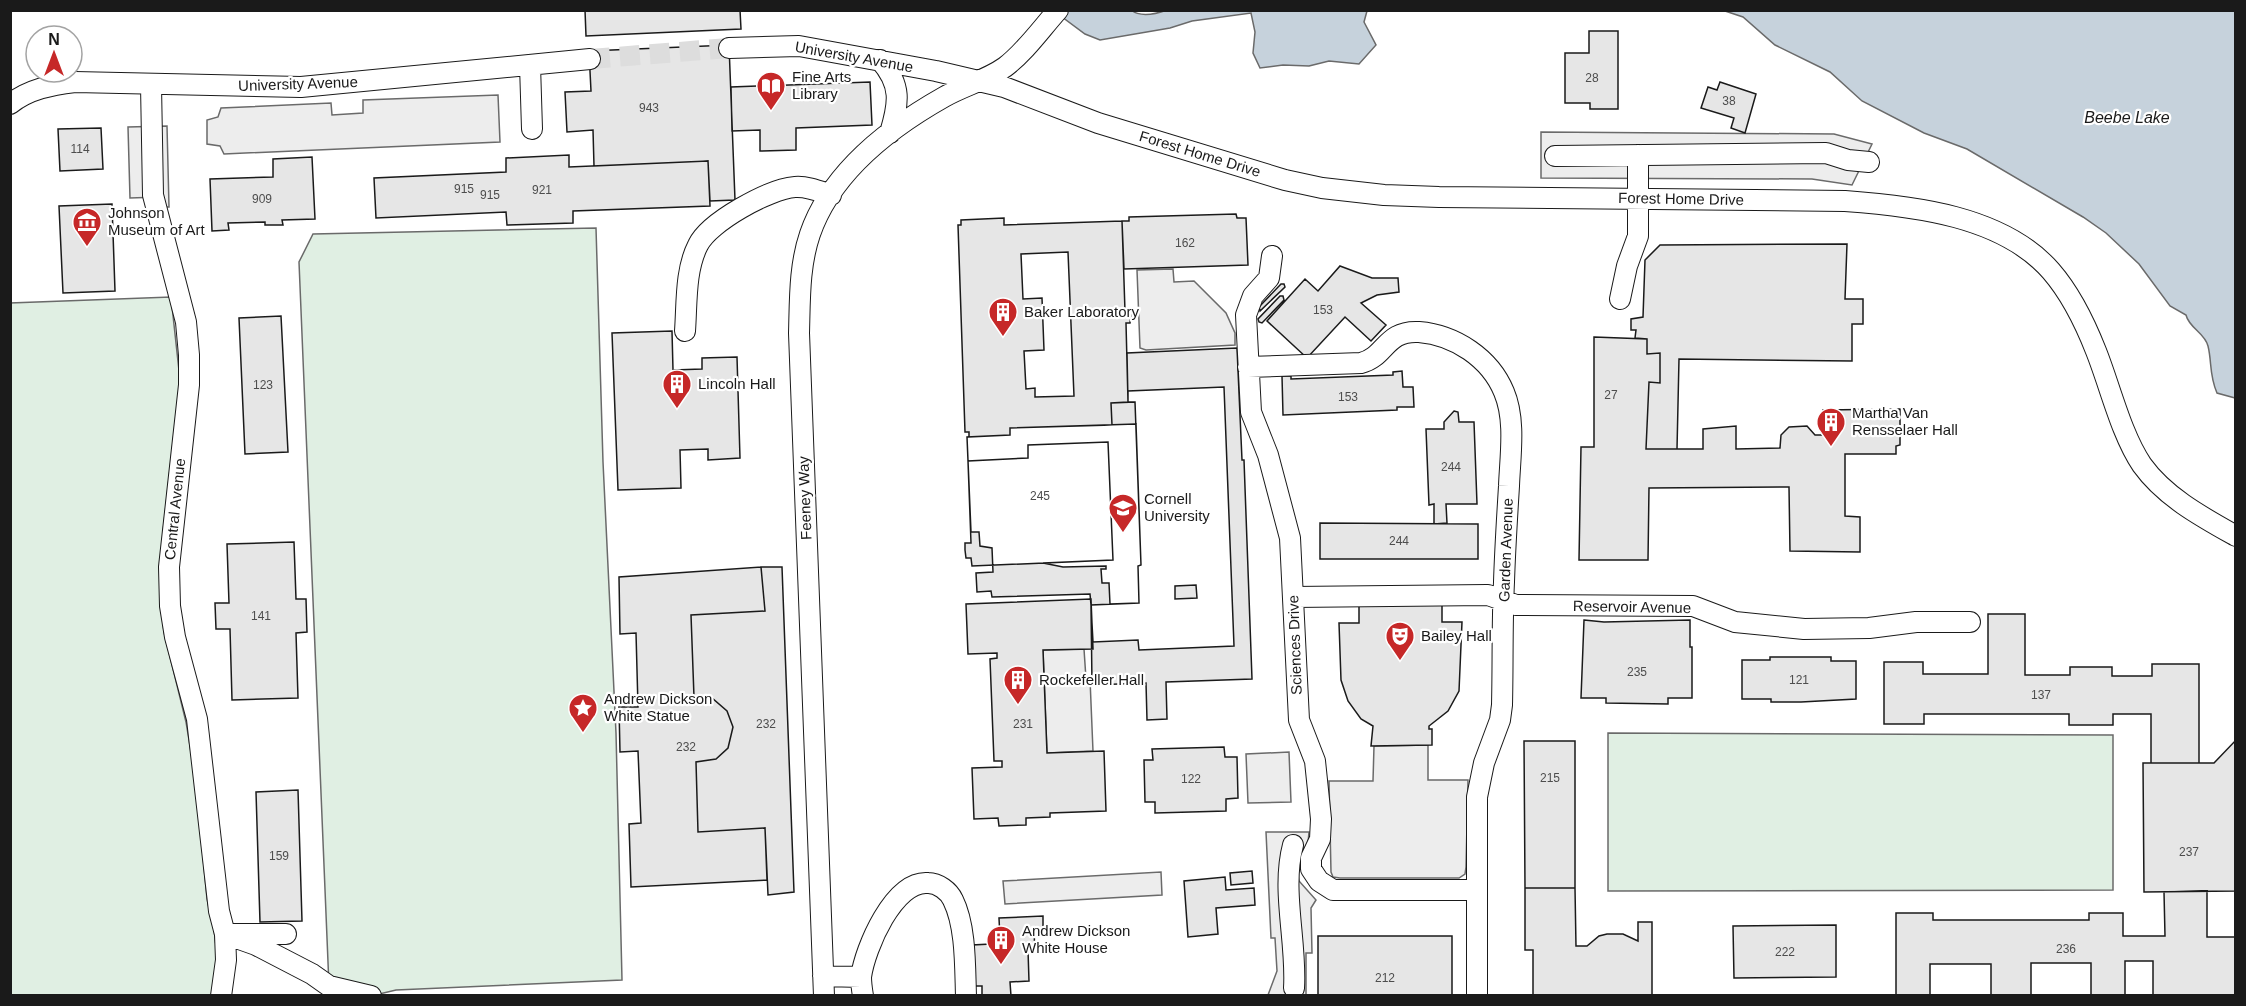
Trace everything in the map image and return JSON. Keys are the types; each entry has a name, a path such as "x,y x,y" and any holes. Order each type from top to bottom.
{"street":[{"name":"Feeney Way","path":"824,986 799,333 800,290 806,249 815,222 831,195 866,153 890,132 935,102 1005,66 1058,10"},
{"name":"University Avenue","path":"729,48 799,46 978,80"},
{"name":"University Avenue","path":"10,104 35,89 75,82 301,87 590,59"},
{"path":"880,60 891,72 897,91 895,116 890,132"},
{"path":"530,65 532,129"},
{"name":"Forest Home Drive","path":"978,80 1004,87 1098,123 1286,180 1322,188 1384,195 1439,197 1845,201 1880,204 1961,219 2014,241 2051,271 2078,311 2091,337 2131,445 2143,466 2166,490 2190,510 2235,536"},
{"name":"Central Avenue","path":"151,85 150,119 154,206 175,274 186,322 189,355 189,385 169,567 170,606 175,637 197,719 219,911 225,934 226,960 221,996"},
{"path":"1555,156 1826,153 1848,160 1869,162"},
{"path":"1620,298 1627,266 1638,237 1638,155"},
{"path":"685,332 692,263 698,244 708,231 754,202 780,190 801,187 831,195"},
{"name":"Sciences Drive","path":"1272,256 1269,278 1253,296 1246,315 1248,367 1252,418 1260,432 1290,538 1299,720 1316,761 1319,798 1320,833 1310,863 1313,874"},
{"name":"Garden Avenue","path":"1248,367 1361,363 1373,357 1395,336 1401,333 1418,332 1436,335 1470,350 1495,375 1505,394 1510,418 1510,453 1503,599 1502,705 1500,720 1484,763 1476,815 1477,996"},
{"name":"Reservoir Avenue","path":"1293,597 1488,595 1516,605 1693,606 1735,622 1804,629 1869,628 1916,622 1970,622"},
{"path":"1293,845 1288,864 1288,875 1295,965 1294,988"},
{"path":"1288,875 1313,874 1327,887 1338,890 1476,890"},
{"path":"824,986 862,987 874,937 896,899 910,886 922,882 934,883 946,891 953,900 963,942 966,996"},
{"path":"225,934 286,934"},
{"path":"225,934 256,945 312,974 329,986 371,996"}],"green space":[{"path":"596,228 603,462 616,733 622,980 396,990 371,996 329,986 299,262 313,234"},
{"path":"171,297 180,380 163,532 161,604 164,632 186,722 196,782 207,899 218,962 215,995 11,995 10,303"},
{"path":"1608,733 2113,735 2113,890 1608,891"}],"shaded area":[{"path":"498,95 500,142 224,154 220,146 207,144 207,120 218,117 221,108 331,103 332,115 363,113 363,100"},
{"path":"167,126 169,207 159,207 159,197 130,198 128,127"},
{"path":"1541,132 1834,134 1872,144 1852,185 1812,179 1541,178"},
{"path":"1173,269 1174,282 1194,281 1226,313 1235,333 1235,345 1146,350 1140,348 1137,270"},
{"path":"1084,649 1086,679 1090,679 1093,751 1047,753 1043,650"},
{"path":"1428,745 1428,780 1468,780 1465,874 1459,878 1333,877 1329,781 1373,781 1374,746"},
{"path":"1289,752 1291,802 1248,803 1246,754"},
{"path":"1266,832 1309,832 1308,843 1299,859 1297,871 1299,881 1316,900 1311,908 1312,953 1306,953 1306,995 1268,995 1277,971 1275,938 1271,938"},
{"path":"1161,872 1162,895 1005,904 1003,881"}],"water":[{"path":"1131,10 1144,15 1167,10 1367,11 1364,22 1376,45 1359,64 1329,61 1309,66 1283,65 1260,68 1253,53 1255,32 1251,13 1192,21 1170,28 1100,40 1085,34 1054,11"},
{"name":"Beebe Lake","path":"1725,11 2235,11 2235,398 2217,393 2208,346 2204,338 2190,324 2186,315 2170,306 2139,264 2106,233 1967,149 1924,133 1862,101 1830,72 1775,45 1743,17"}],"building":[{"path":"585,10 740,10 741,29 586,36"},
{"path":"1589,31 1618,31 1618,109 1590,109 1590,103 1565,103 1565,53 1589,53"},
{"path":"729,45 735,200 710,201 708,161 594,166 593,130 567,132 565,92 591,91 589,51"},
{"path":"870,82 872,125 796,128 796,150 760,151 760,130 732,131 731,87"},
{"path":"1720,82 1756,94 1745,133 1731,128 1734,118 1701,108 1708,87 1717,90"},
{"name":"Johnson Museum of Art","path":"101,128 103,169 60,171 58,129"},
{"path":"569,155 569,167 708,161 710,206 573,211 573,223 507,225 506,212 376,218 374,178 506,172 506,158"},
{"path":"312,157 315,219 282,220 283,225 265,225 265,222 228,223 229,230 212,231 210,179 273,177 273,159"},
{"name":"Johnson Museum of Art","path":"112,204 115,291 63,293 59,206"},
{"path":"1236,214 1237,218 1246,218 1248,265 1124,269 1122,221 1129,221 1129,217"},
{"name":"Baker Laboratory","path":"1004,218 1004,225 1122,221 1125,311 1131,313 1130,323 1126,323 1128,402 1111,403 1112,425 1010,428 1010,435 969,437 969,432 965,432 958,225 961,225 961,220","holes":["1068,252 1074,396 1035,397 1035,388 1026,389 1024,351 1044,350 1042,298 1023,299 1021,254"]},
{"path":"1847,244 1845,299 1863,299 1863,324 1852,324 1852,361 1679,359 1677,449 1646,449 1649,382 1660,383 1660,353 1647,354 1647,339 1635,338 1636,330 1631,330 1631,319 1643,317 1645,260 1660,245"},
{"path":"1340,266 1372,278 1398,278 1399,292 1377,295 1361,303 1386,325 1371,341 1345,317 1307,358 1267,321 1305,279 1318,291"},
{"path":"1281,284 1285,287 1260,311 1259,307"},
{"path":"1280,296 1283,296 1284,300 1262,323 1259,322 1258,319"},
{"path":"281,316 288,452 245,454 239,318"},
{"name":"Lincoln Hall","path":"672,331 673,370 702,369 702,358 737,357 740,458 708,460 708,449 680,450 681,488 618,490 612,333"},
{"name":"Martha Van Rensselaer Hall","path":"1594,337 1647,339 1647,354 1660,353 1660,383 1649,382 1646,449 1703,449 1703,429 1736,426 1736,449 1780,448 1781,435 1789,427 1807,426 1815,435 1824,435 1823,410 1900,409 1900,445 1896,446 1896,454 1845,454 1845,516 1860,517 1860,552 1790,551 1789,487 1649,488 1648,560 1579,560 1581,447 1594,447"},
{"path":"1237,348 1242,460 1244,460 1252,679 1166,682 1167,719 1147,720 1146,683 1092,685 1091,605 1139,603 1138,566 1141,565 1135,402 1128,402 1127,353"},
{"path":"1402,371 1403,387 1413,387 1414,407 1397,407 1397,410 1283,415 1282,376 1291,376 1291,379 1393,375 1393,372"},
{"path":"1224,387 1234,646 1139,650 1138,640 1093,642 1091,605 1139,603 1138,566 1141,565 1135,402 1128,402 1128,391","holes":["1196,585 1197,598 1175,599 1175,586"]},
{"path":"1135,402 1141,565 1138,566 1139,603 1110,604 1109,583 1102,583 1101,569 1106,569 1106,566 1063,567 1043,563 1113,560 1108,442 1028,445 1028,458 968,461 967,437 1010,435 1010,428 1112,425 1111,403"},
{"path":"1454,411 1458,412 1459,422 1474,422 1477,504 1446,504 1447,523 1434,524 1434,504 1429,505 1426,429 1444,429 1444,422"},
{"path":"1136,424 1141,565 1138,566 1139,603 1091,605 1090,594 992,597 991,591 977,592 976,573 993,572 992,548 980,546 979,532 971,532 967,437 1010,435 1010,428"},
{"path":"1108,442 1113,560 972,566 971,558 966,558 965,550 965,543 971,543 968,461 1028,458 1028,445"},
{"path":"1320,523 1478,524 1478,559 1320,559"},
{"path":"294,542 296,599 306,599 307,632 296,633 298,698 232,700 230,629 216,629 215,603 229,603 227,544"},
{"path":"761,567 765,611 691,615 694,697 712,698 727,711 733,727 728,748 716,759 696,762 698,832 765,828 767,880 631,887 629,824 641,823 638,751 620,752 619,707 638,707 636,633 620,634 619,577"},
{"path":"761,567 782,567 794,892 768,895 765,828 698,832 696,762 716,759 728,748 733,727 727,711 712,698 694,697 691,615 765,611"},
{"name":"Rockefeller Hall","path":"1091,599 1093,649 1043,650 1047,753 1104,751 1106,811 1050,813 1050,817 1026,818 1026,825 999,826 998,818 974,819 972,768 1002,767 1002,761 994,761 990,659 997,658 997,653 968,654 966,604"},
{"name":"Bailey Hall","path":"1359,600 1442,602 1442,622 1462,622 1459,691 1448,711 1429,726 1429,729 1432,729 1432,745 1371,746 1373,726 1361,719 1348,701 1341,680 1339,623 1359,623"},
{"path":"1988,614 2025,614 2025,675 2070,675 2070,667 2112,667 2112,676 2152,676 2152,664 2199,664 2199,763 2151,763 2151,714 2113,714 2113,725 2069,725 2069,714 1924,714 1924,724 1884,724 1884,662 1923,662 1923,674 1988,674"},
{"path":"1584,620 1604,622 1690,620 1692,698 1668,698 1668,704 1606,703 1606,698 1581,698"},
{"path":"1770,657 1831,657 1831,661 1856,661 1856,699 1771,702 1771,699 1742,699 1742,660 1770,660"},
{"path":"2236,740 2236,891 2144,892 2143,763 2214,763"},
{"path":"1524,741 1575,741 1575,888 1525,888"},
{"path":"1224,747 1225,757 1237,757 1238,798 1226,799 1226,811 1155,813 1155,802 1145,802 1144,760 1153,760 1152,749"},
{"path":"298,790 302,921 260,922 256,792"},
{"path":"1252,871 1253,883 1231,885 1230,873"},
{"path":"1225,877 1226,890 1254,888 1255,905 1216,908 1218,934 1188,937 1184,881"},
{"path":"1525,888 1575,888 1576,946 1587,946 1599,936 1607,934 1623,934 1638,941 1638,922 1652,922 1652,996 1533,996 1533,950 1525,950"},
{"path":"2207,891 2207,937 2236,937 2236,996 2153,996 2153,961 2125,961 2125,996 2091,996 2091,963 2031,963 2031,996 1991,996 1991,964 1930,964 1930,996 1896,996 1896,913 1933,913 1933,920 2089,920 2089,913 2123,913 2123,936 2165,936 2164,892"},
{"name":"Andrew Dickson White House","path":"1043,916 1043,933 1034,933 1035,950 1028,950 1029,981 1010,982 1011,996 982,996 982,986 973,986 972,945 991,944 991,938 1000,938 999,918"},
{"path":"1836,925 1836,977 1734,978 1733,926"},
{"path":"1318,936 1452,936 1452,996 1318,996"}],"tunnel":[{"path":"590,59 729,48"}],"place":[{"name":"Fine Arts Library","path":"771,112"},
{"name":"Johnson Museum of Art","path":"87,248"},
{"name":"Baker Laboratory","path":"1003,338"},
{"name":"Lincoln Hall","path":"677,410"},
{"name":"Martha Van Rensselaer Hall","path":"1831,448"},
{"name":"Cornell University","path":"1123,534"},
{"name":"Bailey Hall","path":"1400,662"},
{"name":"Rockefeller Hall","path":"1018,706"},
{"name":"Andrew Dickson White Statue","path":"583,734"},
{"name":"Andrew Dickson White House","path":"1001,966"}]}
